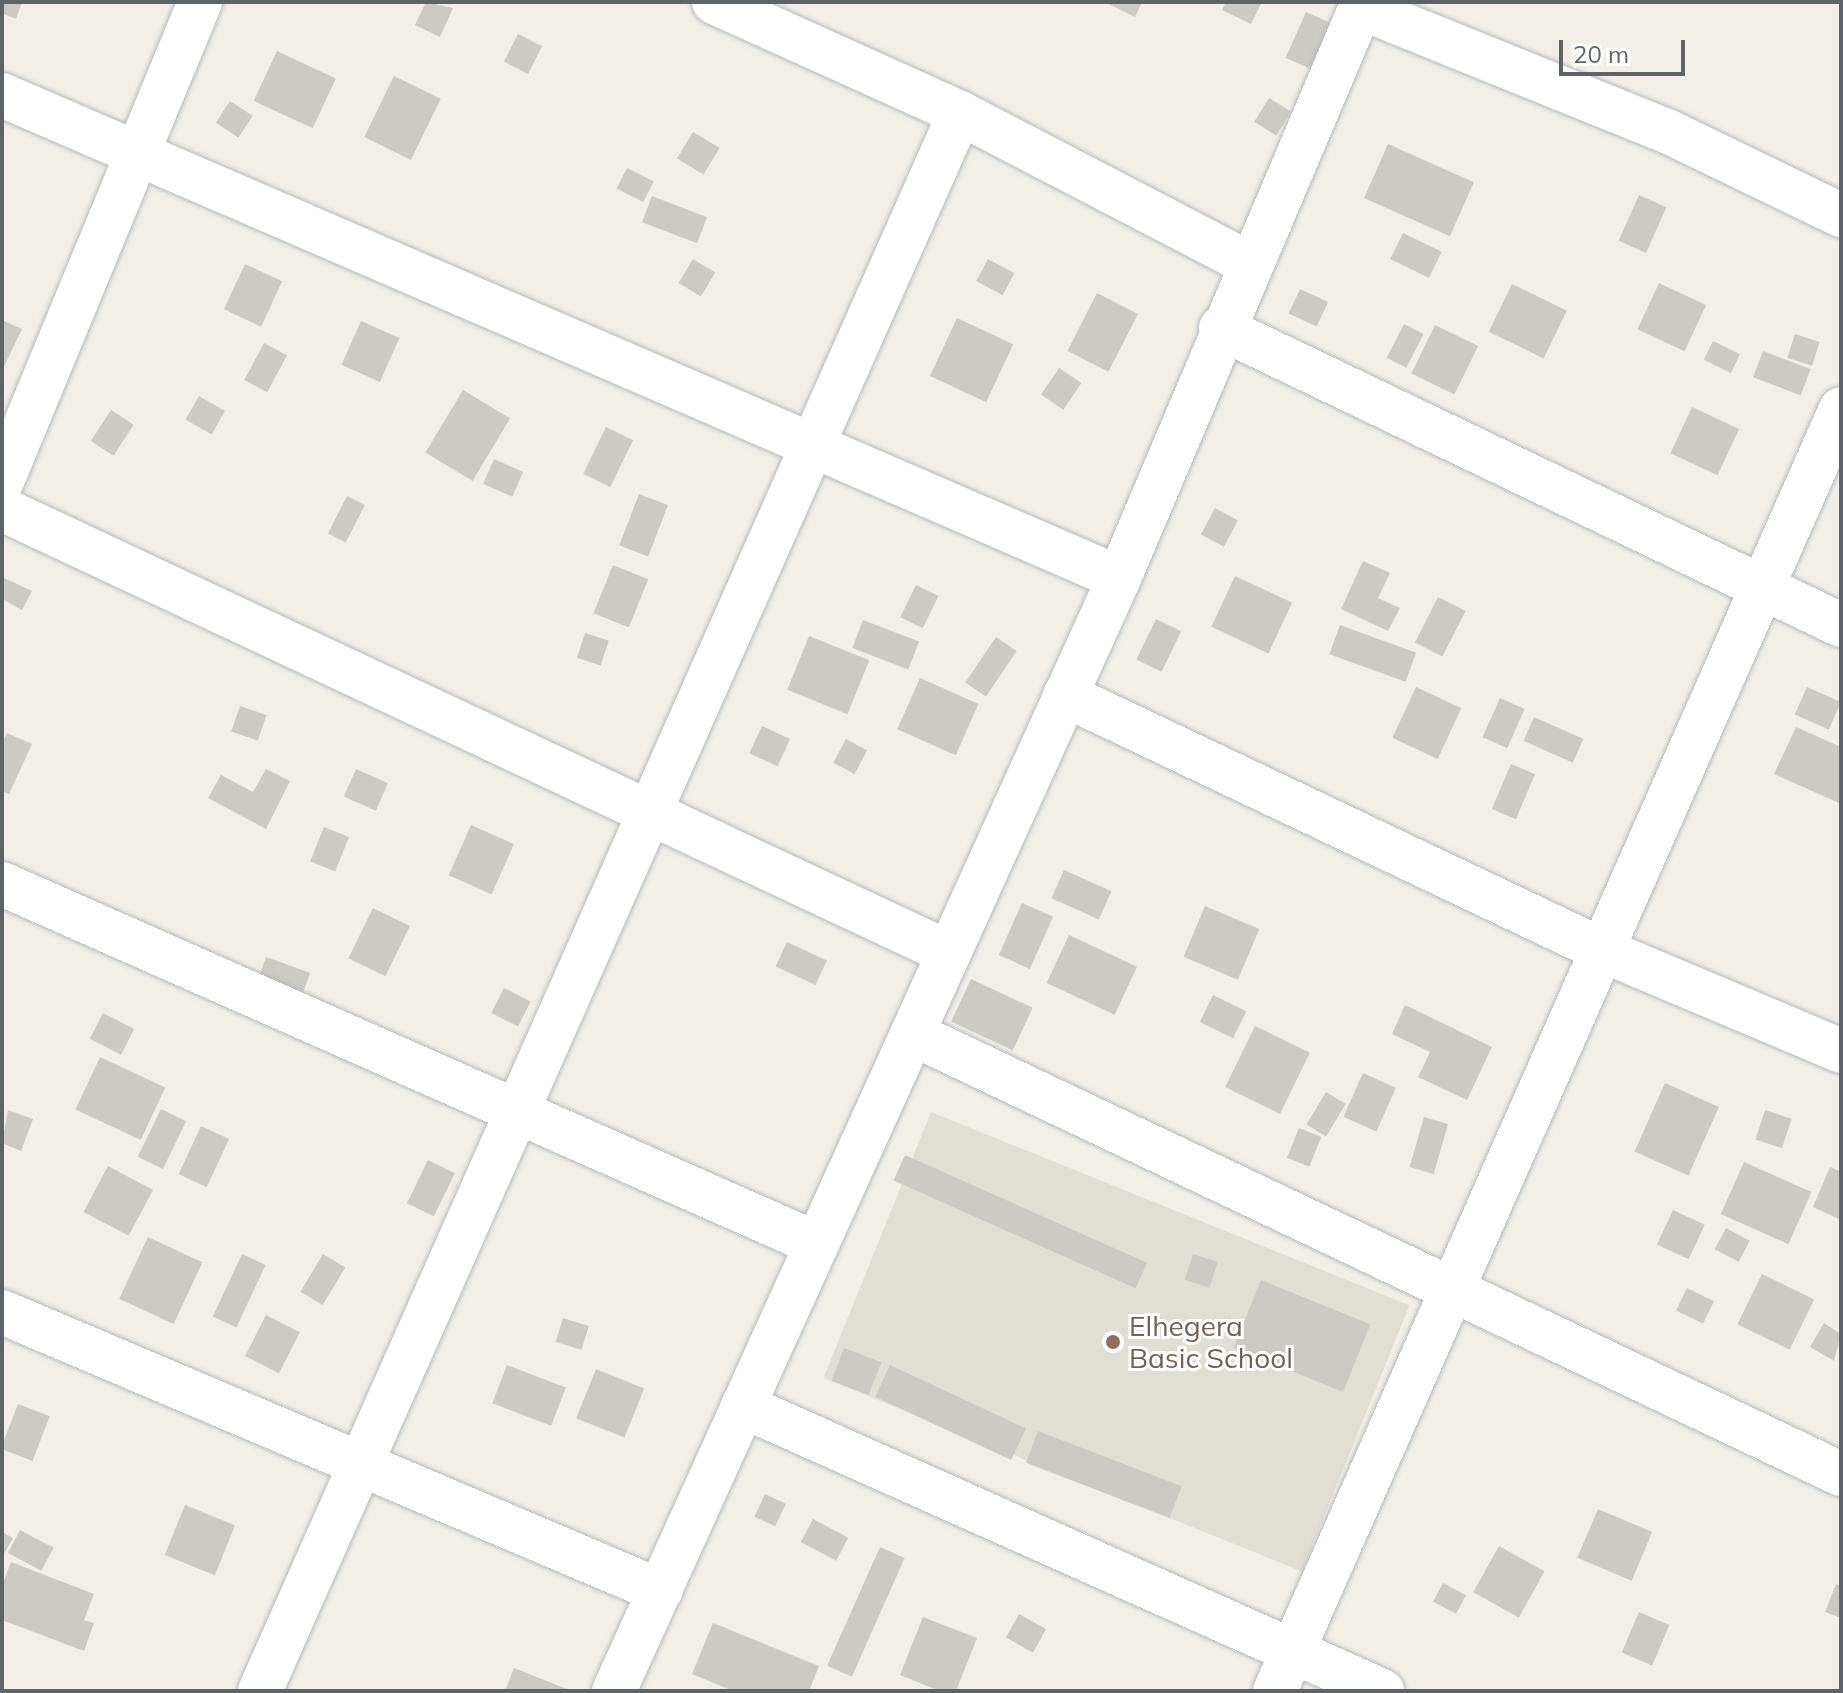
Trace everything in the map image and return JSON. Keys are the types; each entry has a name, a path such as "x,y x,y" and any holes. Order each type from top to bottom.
{"street":[{"path":"2,481 134,154 200,2"},
{"path":"714,2 960,113 1250,264"},
{"path":"614,1691 1119,578 1221,328 1363,5 1669,132 1841,215"},
{"path":"2,95 1119,578"},
{"path":"260,1691 515,1110 960,113"},
{"path":"1221,328 1841,625"},
{"path":"1275,1691 1841,409"},
{"path":"2,509 949,953"},
{"path":"1065,695 1602,950 1841,1051"},
{"path":"2,884 817,1244"},
{"path":"913,1034 1451,1293 1841,1474"},
{"path":"2,1312 660,1591"},
{"path":"743,1406 1382,1691"}],"shaded area":[{"name":"Elhegera Basic School","path":"931,1112 1409,1305 1302,1571 823,1378"}],"building":[{"path":"2,2 22,2 16,19 2,13"},
{"path":"426,2 453,8 440,37 415,25"},
{"path":"1105,2 1142,2 1135,17"},
{"path":"1226,2 1262,2 1251,24 1222,10"},
{"path":"1306,12 1331,23 1310,69 1286,58"},
{"path":"518,34 542,46 528,74 504,62"},
{"path":"277,51 336,78 313,128 254,101"},
{"path":"394,76 441,99 411,160 364,137"},
{"path":"1269,98 1291,112 1276,136 1254,122"},
{"path":"230,101 253,116 238,138 216,123"},
{"path":"693,132 720,148 704,175 677,159"},
{"path":"1388,144 1474,182 1450,236 1364,198"},
{"path":"627,168 654,182 643,202 617,188"},
{"path":"1639,195 1666,207 1646,253 1619,241"},
{"path":"652,196 707,217 697,243 642,222"},
{"path":"1403,233 1442,252 1429,278 1390,259"},
{"path":"693,259 715,272 701,296 679,283"},
{"path":"988,259 1014,273 1003,295 976,281"},
{"path":"245,264 282,281 261,327 224,309"},
{"path":"1659,283 1706,305 1685,351 1637,329"},
{"path":"1512,284 1567,311 1544,358 1489,332"},
{"path":"1300,289 1328,302 1317,327 1289,313"},
{"path":"1097,293 1138,314 1108,372 1067,351"},
{"path":"957,318 1013,344 986,402 930,376"},
{"path":"2,320 22,329 2,371"},
{"path":"361,321 399,338 380,382 341,365"},
{"path":"1404,324 1424,334 1406,368 1387,358"},
{"path":"1435,325 1478,346 1454,395 1411,374"},
{"path":"1795,334 1820,342 1812,366 1787,358"},
{"path":"1713,341 1740,354 1731,373 1704,360"},
{"path":"264,343 287,355 267,392 244,380"},
{"path":"1763,351 1811,369 1801,395 1753,377"},
{"path":"1059,368 1081,383 1063,410 1041,395"},
{"path":"463,390 510,418 473,481 425,453"},
{"path":"199,396 225,411 211,434 186,419"},
{"path":"1692,407 1739,429 1718,475 1670,453"},
{"path":"111,410 134,425 113,456 91,441"},
{"path":"606,427 633,440 610,487 583,474"},
{"path":"494,459 523,472 512,497 483,484"},
{"path":"639,494 668,505 648,556 619,545"},
{"path":"347,496 365,505 346,543 328,533"},
{"path":"1215,508 1238,520 1224,547 1201,534"},
{"path":"1363,561 1390,573 1378,598 1400,608 1388,631 1341,609"},
{"path":"613,565 648,579 629,627 594,613"},
{"path":"1235,576 1292,603 1268,653 1211,627"},
{"path":"4,578 32,591 22,610 2,599"},
{"path":"916,585 938,596 923,628 900,617"},
{"path":"1438,597 1466,611 1442,657 1415,642"},
{"path":"1156,619 1181,631 1161,672 1136,659"},
{"path":"863,620 919,642 908,670 852,648"},
{"path":"1340,625 1416,653 1406,682 1329,654"},
{"path":"585,633 609,641 601,665 577,658"},
{"path":"809,636 869,660 848,714 787,690"},
{"path":"996,637 1017,651 986,697 965,683"},
{"path":"920,678 978,704 956,755 897,729"},
{"path":"1416,687 1461,708 1438,759 1392,738"},
{"path":"1807,687 1841,702 1829,729 1795,714"},
{"path":"1500,698 1525,709 1507,748 1483,737"},
{"path":"240,706 266,715 258,741 231,732"},
{"path":"1534,717 1583,739 1573,763 1523,741"},
{"path":"762,726 790,739 777,766 749,753"},
{"path":"1796,727 1841,747 1841,804 1774,774"},
{"path":"7,733 32,744 9,794 2,791 2,743"},
{"path":"846,739 867,750 855,774 833,763"},
{"path":"1511,764 1535,774 1516,819 1492,809"},
{"path":"266,769 290,781 266,829 208,798 221,775 253,792"},
{"path":"356,769 388,783 376,811 344,796"},
{"path":"471,825 514,844 492,894 449,875"},
{"path":"324,827 349,837 335,871 310,861"},
{"path":"1064,870 1112,891 1099,919 1051,898"},
{"path":"1022,903 1053,917 1030,969 999,955"},
{"path":"1205,906 1259,929 1238,980 1184,957"},
{"path":"373,908 410,926 385,976 348,958"},
{"path":"1069,935 1137,967 1115,1015 1047,983"},
{"path":"787,942 827,961 815,985 776,966"},
{"path":"266,957 310,973 303,994 258,978"},
{"path":"971,979 1033,1008 1013,1050 951,1022"},
{"path":"504,988 531,1002 518,1027 491,1013"},
{"path":"1213,995 1246,1011 1233,1038 1200,1022"},
{"path":"1405,1005 1492,1047 1467,1100 1418,1077 1430,1052 1392,1034"},
{"path":"103,1013 134,1029 121,1055 90,1039"},
{"path":"1255,1026 1310,1053 1280,1114 1225,1087"},
{"path":"100,1057 165,1087 141,1140 75,1110"},
{"path":"1363,1073 1396,1088 1376,1131 1343,1117"},
{"path":"1665,1083 1719,1107 1688,1176 1634,1152"},
{"path":"1326,1092 1346,1104 1326,1136 1306,1125"},
{"path":"161,1109 186,1121 163,1169 138,1157"},
{"path":"8,1110 33,1119 21,1151 2,1143"},
{"path":"1765,1110 1792,1119 1782,1148 1755,1139"},
{"path":"1424,1117 1448,1124 1434,1174 1410,1167"},
{"path":"201,1126 229,1139 207,1187 179,1174"},
{"path":"1299,1128 1321,1137 1309,1167 1287,1158"},
{"path":"905,1155 1147,1263 1136,1288 894,1181"},
{"path":"428,1160 455,1173 434,1216 407,1203"},
{"path":"1744,1162 1812,1192 1788,1244 1721,1214"},
{"path":"108,1166 153,1190 129,1236 84,1212"},
{"path":"1830,1167 1841,1172 1841,1220 1813,1207"},
{"path":"1673,1210 1705,1225 1689,1259 1657,1244"},
{"path":"1726,1228 1750,1241 1739,1262 1715,1249"},
{"path":"148,1237 202,1262 174,1324 119,1299"},
{"path":"242,1254 266,1265 236,1328 213,1317"},
{"path":"323,1254 345,1267 323,1305 300,1292"},
{"path":"1193,1254 1218,1262 1209,1288 1185,1280"},
{"path":"1762,1274 1814,1299 1790,1350 1737,1324"},
{"path":"1261,1280 1370,1324 1343,1392 1234,1348"},
{"path":"1687,1288 1714,1301 1703,1324 1676,1310"},
{"path":"266,1315 300,1332 279,1373 245,1356"},
{"path":"563,1318 589,1326 582,1350 556,1342"},
{"path":"1824,1323 1841,1334 1834,1361 1810,1347"},
{"path":"844,1348 881,1362 869,1395 831,1381"},
{"path":"507,1365 566,1388 551,1426 492,1403"},
{"path":"890,1365 1026,1428 1011,1460 875,1397"},
{"path":"596,1369 644,1388 624,1438 576,1418"},
{"path":"18,1404 50,1416 33,1461 2,1449"},
{"path":"1038,1431 1182,1486 1170,1518 1026,1463"},
{"path":"765,1494 786,1504 775,1526 754,1517"},
{"path":"185,1505 235,1525 215,1575 165,1555"},
{"path":"1598,1509 1652,1532 1632,1581 1577,1558"},
{"path":"813,1519 848,1538 836,1561 801,1542"},
{"path":"20,1530 54,1548 41,1571 8,1553"},
{"path":"2,1532 13,1538 2,1557"},
{"path":"1499,1546 1544,1571 1519,1618 1473,1592"},
{"path":"880,1547 905,1558 852,1677 827,1666"},
{"path":"11,1562 94,1594 84,1620 94,1623 84,1651 2,1620 2,1585"},
{"path":"1443,1583 1466,1595 1456,1614 1433,1602"},
{"path":"1836,1584 1841,1586 1841,1618 1825,1612"},
{"path":"1639,1612 1669,1625 1652,1665 1622,1653"},
{"path":"1019,1614 1046,1629 1033,1653 1006,1638"},
{"path":"923,1617 977,1638 956,1691 940,1691 900,1675"},
{"path":"713,1623 819,1666 809,1691 733,1691 692,1674"},
{"path":"514,1668 572,1691 505,1691"}],"place":[{"name":"Elhegera Basic School","path":"1113,1342"}]}
